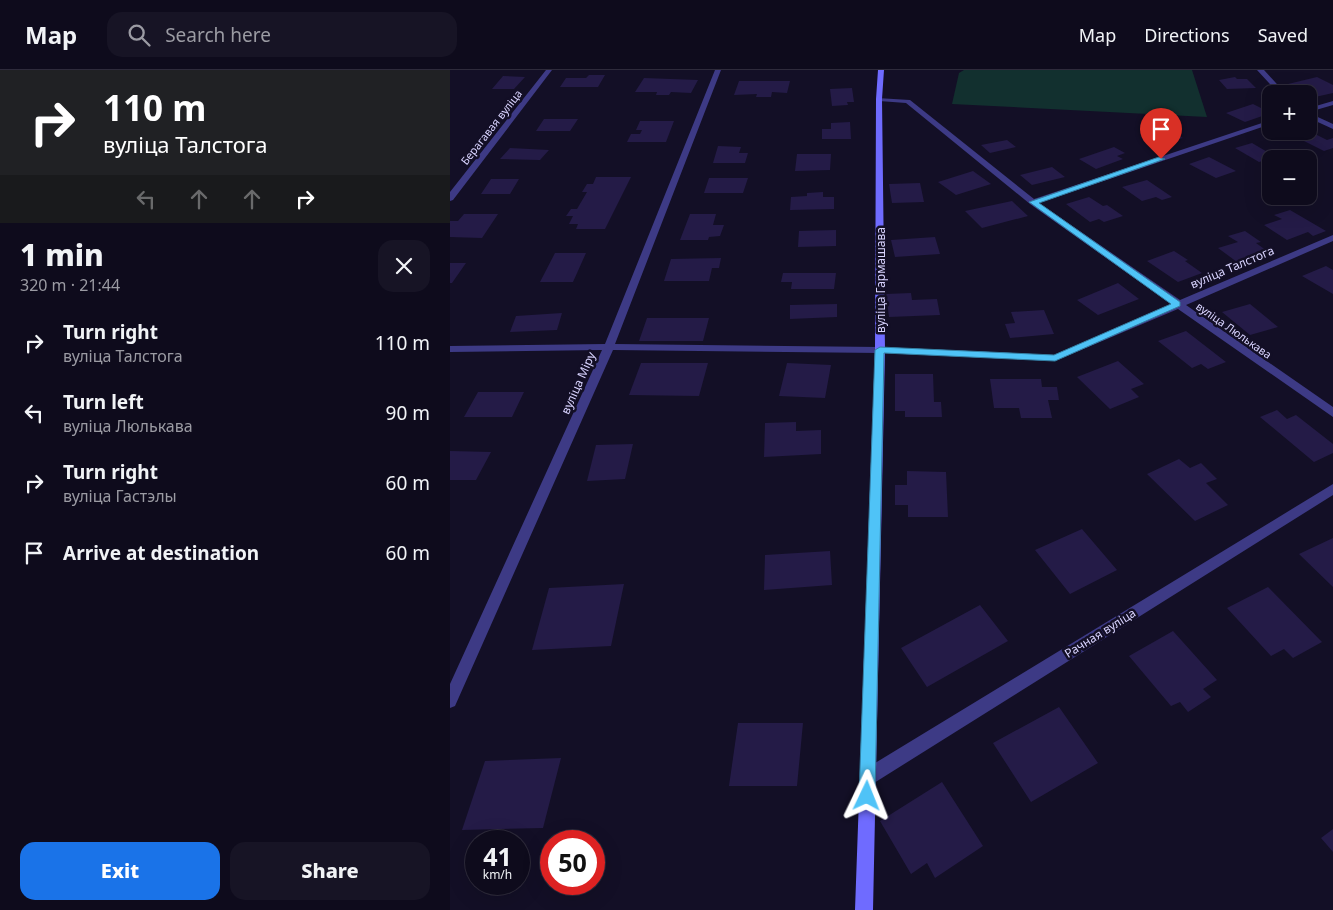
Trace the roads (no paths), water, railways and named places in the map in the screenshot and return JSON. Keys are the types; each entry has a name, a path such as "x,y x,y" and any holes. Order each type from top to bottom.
{"main road":[{"name":"вуліца Гармашава","path":"864,910 880,350 879,99 881,70"}],"street":[{"name":"Берагавая вуліца","path":"450,198 549,70"},
{"name":"вуліца Міру","path":"450,701 609,347 718,70"},
{"path":"1260,70 1274,85"},
{"name":"вуліца Люлькава","path":"879,99 908,101 1033,202 1333,413"},
{"path":"1317,108 1333,103"},
{"path":"1317,119 1333,127"},
{"path":"1033,202 1262,125"},
{"name":"вуліца Талстога","path":"450,349 609,347 880,350 1055,358 1333,238"},
{"name":"Рачная вуліца","path":"868,777 1333,489"}]}
